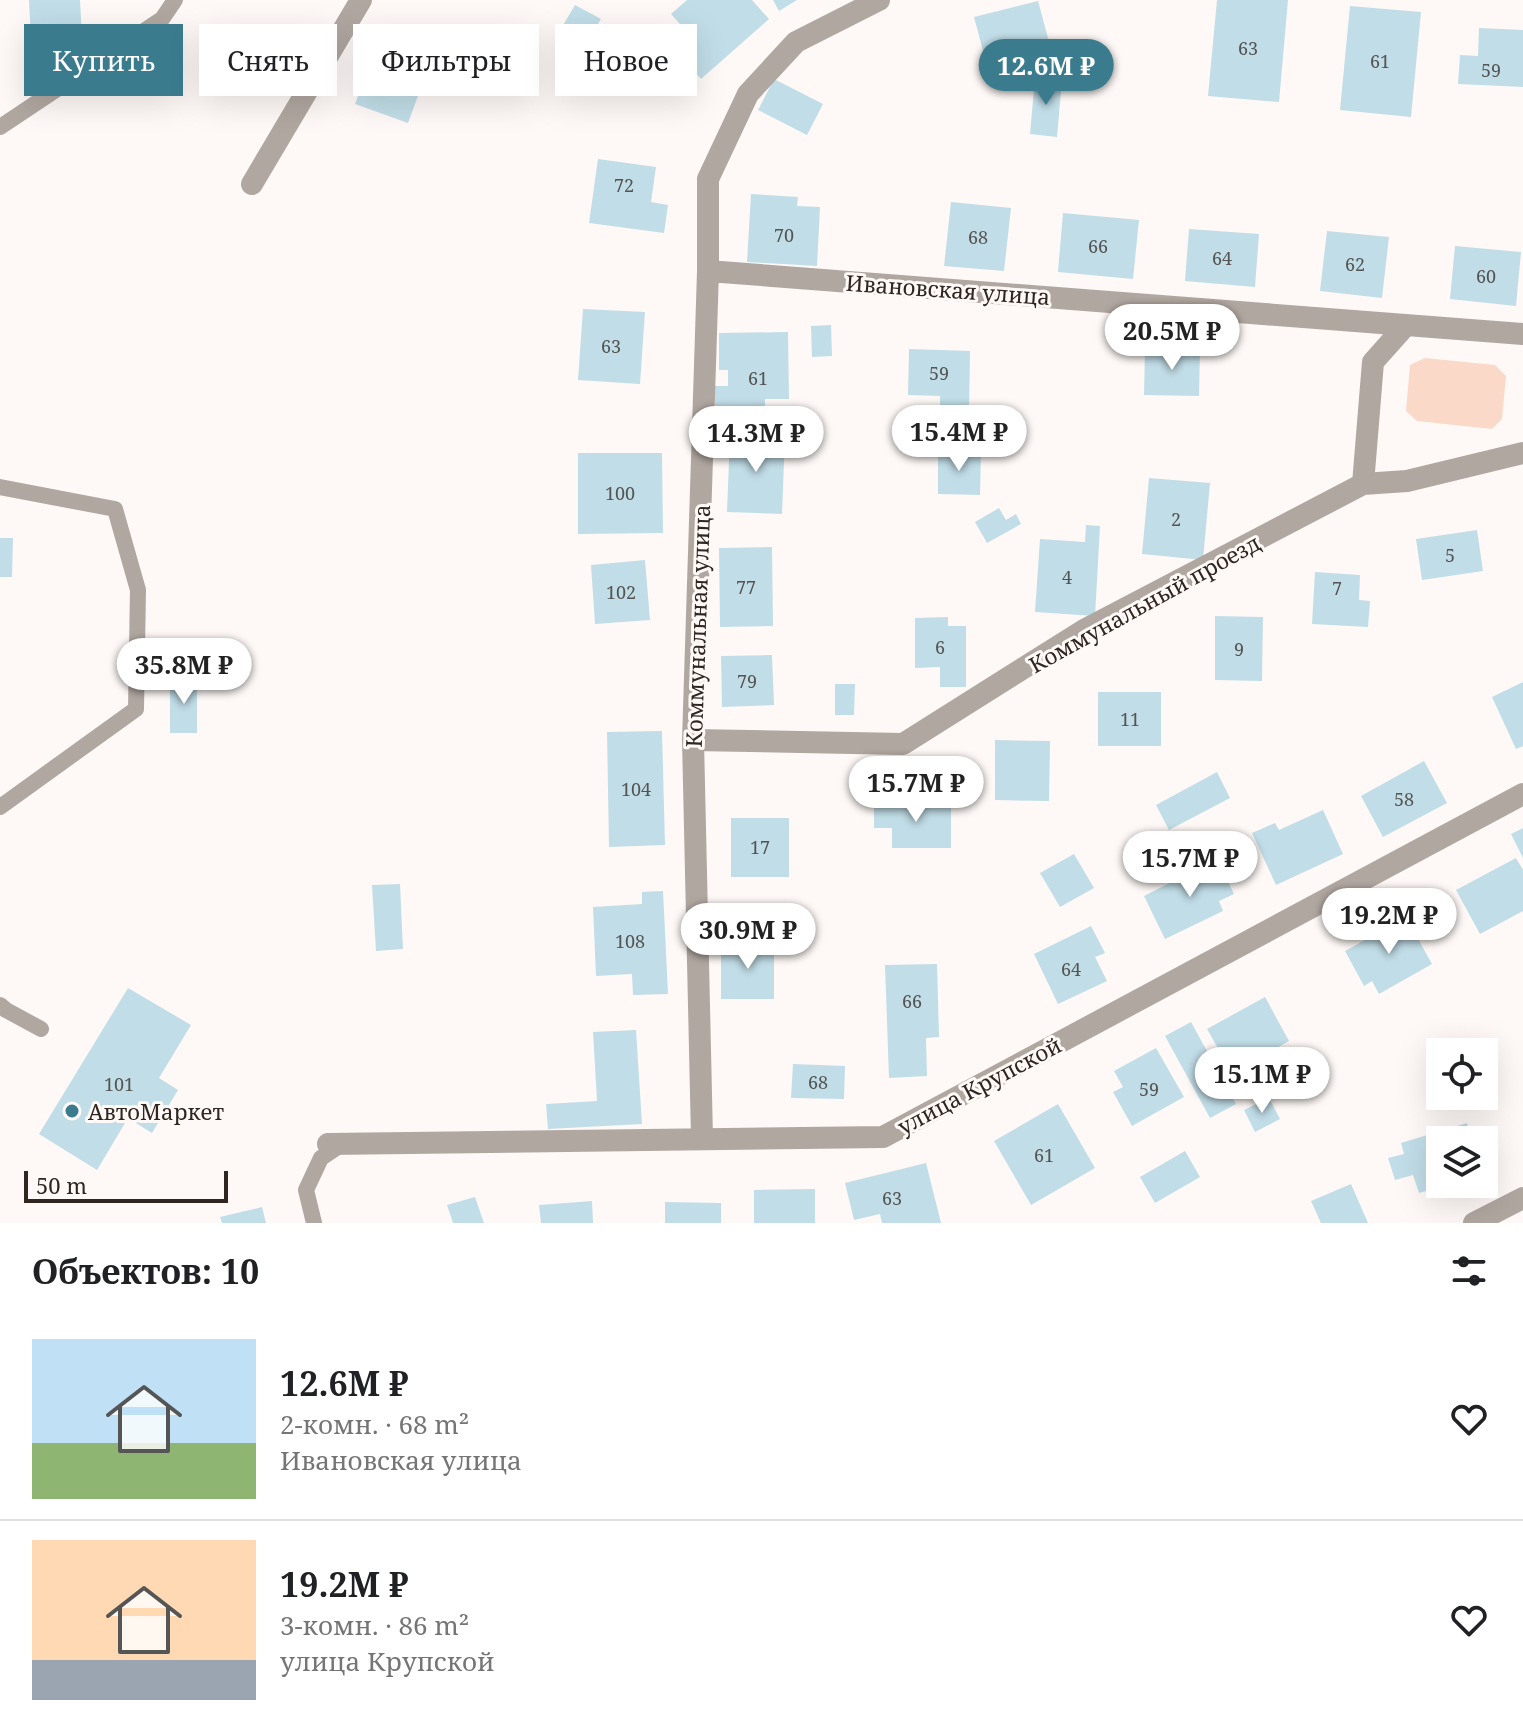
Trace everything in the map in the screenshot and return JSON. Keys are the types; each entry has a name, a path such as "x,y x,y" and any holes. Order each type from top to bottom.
{"street":[{"path":"252,184 361,0"},
{"name":"Коммунальная улица","path":"702,1138 693,740 708,271 708,179 748,94 796,42 879,0"},
{"name":"Ивановская улица","path":"708,271 1523,334"},
{"path":"1363,484 1373,362 1406,325"},
{"name":"Коммунальный проезд","path":"693,740 903,744 1084,630 1363,484 1407,481 1523,453"},
{"name":"улица Крупской","path":"335,1144 883,1137 1523,794"},
{"path":"1474,1223 1523,1198"}],"lane":[{"path":"0,127 162,19 175,0"},
{"path":"0,487 115,509 138,590 136,709 0,807"},
{"path":"0,1005 41,1029"},
{"path":"314,1223 306,1190 321,1158 335,1144"}],"shaded area":[{"path":"1425,358 1495,365 1506,376 1502,419 1492,429 1417,421 1406,411 1410,365"}],"building":[{"path":"29,0 80,0 81,24 30,24"},
{"path":"687,0 752,0 769,19 701,79 697,74 697,24 680,24 671,14"},
{"path":"773,0 797,0 779,11"},
{"path":"1217,0 1288,0 1279,102 1208,96"},
{"path":"1038,1 1054,60 990,77 974,17"},
{"path":"575,5 601,19 598,24 564,24"},
{"path":"1350,6 1421,12 1411,117 1340,110"},
{"path":"1479,28 1523,30 1523,87 1458,84 1460,55 1478,56"},
{"path":"1035,78 1062,80 1057,137 1030,134"},
{"path":"774,79 823,104 807,135 758,110"},
{"path":"358,96 418,96 408,123 355,104"},
{"path":"598,159 656,167 651,202 668,205 664,233 589,223"},
{"path":"751,194 798,197 797,206 820,207 817,266 747,262"},
{"path":"951,202 1011,208 1004,271 944,266"},
{"path":"1063,213 1139,220 1133,279 1058,272"},
{"path":"1189,229 1259,234 1255,287 1185,281"},
{"path":"1327,231 1389,237 1382,298 1320,291"},
{"path":"1455,246 1521,252 1516,306 1450,299"},
{"path":"583,309 645,312 640,384 578,380"},
{"path":"831,325 832,356 812,357 811,326"},
{"path":"788,332 789,399 765,399 765,427 715,428 715,386 728,386 728,370 719,370 719,333"},
{"path":"1145,348 1200,349 1199,396 1144,395"},
{"path":"909,349 970,351 969,409 940,408 940,396 908,395"},
{"path":"730,435 785,437 782,514 727,512"},
{"path":"938,451 981,451 980,495 938,494"},
{"path":"578,453 662,453 663,533 578,534"},
{"path":"1149,478 1210,483 1203,560 1142,554"},
{"path":"999,508 1006,520 1016,514 1021,524 987,543 975,522"},
{"path":"1086,525 1100,526 1095,616 1035,612 1040,539 1085,542"},
{"path":"1477,530 1483,571 1422,580 1416,539"},
{"path":"0,538 13,538 12,577 0,577"},
{"path":"772,547 773,626 720,627 719,548"},
{"path":"645,560 650,620 595,624 591,565"},
{"path":"1315,572 1360,575 1359,600 1370,601 1368,627 1312,624"},
{"path":"1215,616 1263,617 1262,681 1215,680"},
{"path":"948,617 948,626 966,626 966,687 940,687 940,667 915,668 915,618"},
{"path":"772,655 774,705 722,707 721,656"},
{"path":"170,680 197,680 197,733 170,733"},
{"path":"1523,682 1523,746 1516,749 1492,697"},
{"path":"835,684 855,684 854,715 835,715"},
{"path":"1098,692 1161,692 1161,746 1098,746"},
{"path":"662,731 665,845 609,847 607,732"},
{"path":"995,740 1050,741 1049,801 995,800"},
{"path":"1424,761 1447,803 1383,837 1361,796"},
{"path":"1217,772 1230,798 1169,830 1156,805"},
{"path":"874,802 951,803 951,848 892,848 892,828 874,828"},
{"path":"1323,810 1343,854 1276,885 1252,833 1275,823 1279,830"},
{"path":"731,818 789,818 789,877 731,877"},
{"path":"1523,828 1523,858 1511,834"},
{"path":"1074,854 1094,888 1060,907 1040,873"},
{"path":"1516,858 1523,870 1523,911 1480,934 1456,890"},
{"path":"1217,859 1234,894 1219,901 1223,911 1165,939 1144,896"},
{"path":"400,884 403,949 376,951 372,885"},
{"path":"663,891 668,994 633,995 632,974 596,976 593,907 642,904 642,892"},
{"path":"1406,917 1432,964 1379,994 1372,981 1364,986 1345,951"},
{"path":"1091,926 1105,953 1095,957 1107,981 1058,1004 1034,954"},
{"path":"721,943 774,943 774,999 721,999"},
{"path":"937,964 939,1037 926,1038 927,1076 889,1078 885,965"},
{"path":"128,988 191,1025 159,1078 178,1090 152,1133 128,1118 97,1170 39,1134"},
{"path":"1265,997 1289,1041 1232,1073 1207,1029"},
{"path":"1191,1022 1236,1104 1210,1118 1165,1036"},
{"path":"636,1030 642,1124 548,1129 546,1104 597,1101 593,1032"},
{"path":"1156,1048 1184,1097 1132,1126 1113,1092 1123,1087 1114,1071"},
{"path":"793,1064 845,1066 844,1099 791,1098"},
{"path":"1269,1098 1280,1119 1255,1132 1244,1110"},
{"path":"1058,1104 1095,1168 1031,1205 994,1141"},
{"path":"1426,1135 1426,1191 1419,1193 1413,1175 1395,1180 1388,1158 1404,1154 1401,1143"},
{"path":"1185,1151 1200,1177 1155,1203 1140,1177"},
{"path":"926,1163 941,1223 882,1223 880,1214 854,1220 845,1183"},
{"path":"1351,1184 1368,1223 1321,1223 1311,1201"},
{"path":"815,1189 815,1223 754,1223 754,1190"},
{"path":"475,1197 484,1223 453,1223 447,1205"},
{"path":"592,1201 593,1223 541,1223 539,1205"},
{"path":"665,1202 721,1203 721,1223 665,1223"},
{"path":"262,1207 266,1223 222,1223 220,1217"}],"place":[{"name":"АвтоМаркет","path":"72,1111"}]}
